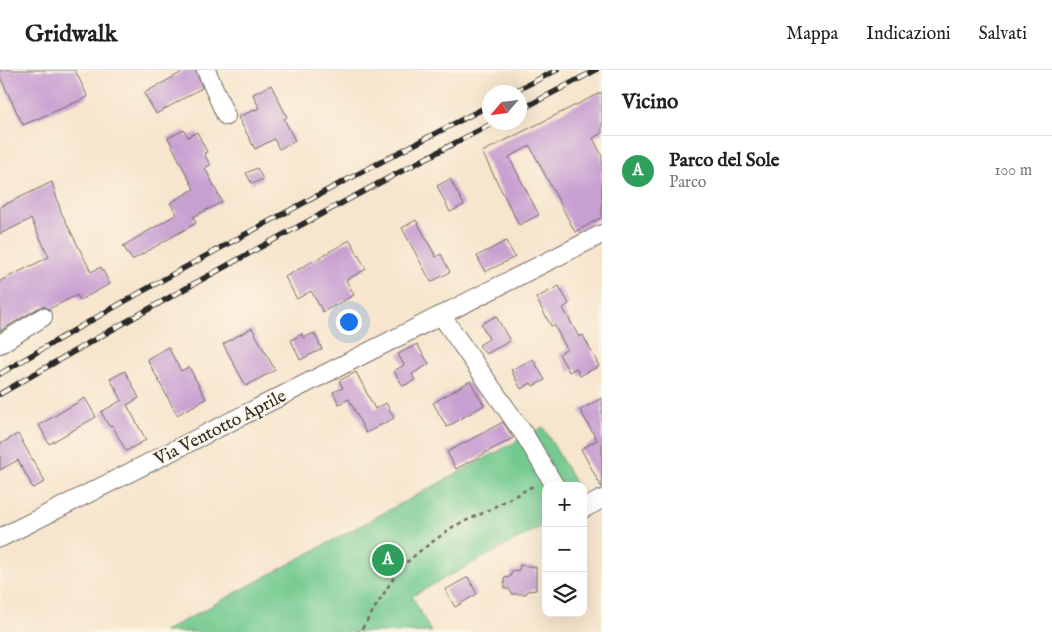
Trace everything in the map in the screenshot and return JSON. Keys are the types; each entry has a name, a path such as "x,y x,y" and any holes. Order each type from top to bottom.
{"street":[{"path":"206,70 226,116"},
{"name":"Via Ventotto Aprile","path":"0,538 602,234"},
{"path":"440,315 526,437 552,481"},
{"path":"0,344 43,317"},
{"path":"587,507 602,500"}],"path":[{"path":"356,632 360,632 399,568 420,551 454,526 552,481"}],"green space":[{"path":"543,427 575,482 542,482 542,526 412,596 431,632 163,632"}],"building":[{"path":"0,70 75,70 88,97 23,125 0,77"},
{"path":"186,70 196,70 202,88 156,114 144,93"},
{"path":"271,85 287,117 284,119 295,141 279,149 274,139 255,149 238,117 259,108 253,94"},
{"path":"602,92 602,133 593,138 602,156 602,217 575,232 530,146 509,157 539,215 519,225 482,152"},
{"path":"184,130 188,137 197,132 207,152 204,153 210,165 205,168 222,202 193,217 196,223 132,260 123,246 177,214 170,203 194,189 168,138"},
{"path":"257,168 263,179 252,184 246,173"},
{"path":"450,179 464,205 450,212 437,186"},
{"path":"52,182 61,212 91,272 101,267 110,284 80,300 77,295 49,309 43,306 38,308 0,331 0,281 49,257 31,219 0,234 0,207"},
{"path":"416,220 436,257 441,254 450,272 431,282 402,228"},
{"path":"350,240 366,269 346,280 354,295 323,312 311,291 297,299 285,277"},
{"path":"506,241 515,257 485,272 477,256"},
{"path":"559,286 569,304 563,308 579,337 583,335 599,366 580,376 576,368 569,372 559,354 567,349 554,325 551,326 536,298"},
{"path":"496,316 510,341 486,354 479,345 489,339 481,324"},
{"path":"252,328 275,370 246,386 223,344"},
{"path":"314,333 322,349 300,360 291,340 302,334 303,338"},
{"path":"417,344 429,364 412,374 415,380 403,386 394,371 404,365 398,354"},
{"path":"168,347 181,371 189,367 206,399 177,415 147,359"},
{"path":"533,359 545,380 533,386 531,383 521,389 511,370"},
{"path":"125,371 139,398 127,405 146,440 126,451 112,425 109,426 101,412 122,400 110,379"},
{"path":"356,372 375,409 386,403 394,418 366,433 349,399 339,404 333,392 343,388 339,381"},
{"path":"470,381 484,405 447,427 433,403"},
{"path":"85,398 96,417 49,444 39,425"},
{"path":"602,398 602,488 581,449 597,440 580,410"},
{"path":"503,422 513,438 456,469 447,452"},
{"path":"18,434 45,482 33,488 18,460 0,470 0,444"},
{"path":"520,565 536,567 536,590 527,591 526,594 512,594 509,589 505,589 504,578 510,577 512,571 519,570"},
{"path":"468,577 477,594 455,607 445,590"}],"railway":[{"path":"527,85 557,70"},
{"path":"527,106 596,70"},
{"path":"0,374 60,338 243,236 482,109"},
{"path":"0,394 246,255 482,129"}],"place":[{"name":"Parco del Sole","path":"388,560"}]}
